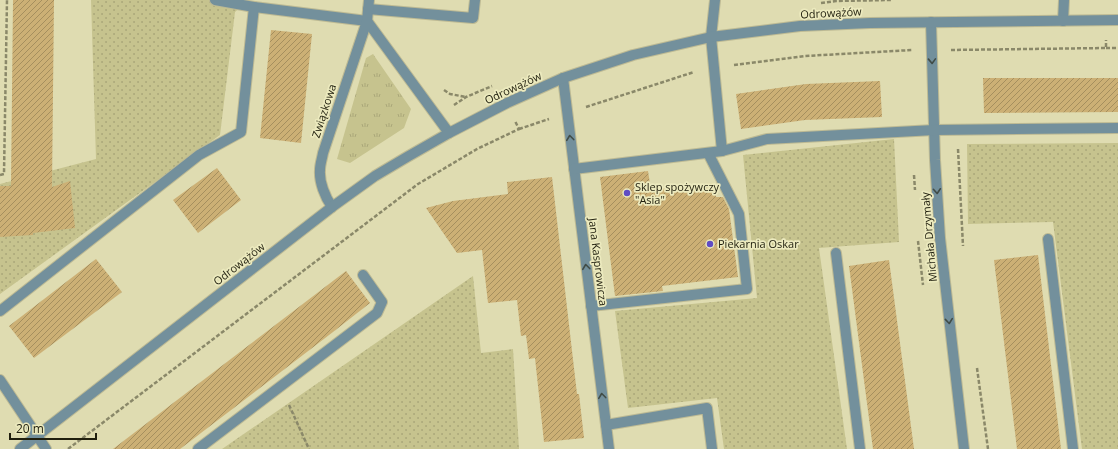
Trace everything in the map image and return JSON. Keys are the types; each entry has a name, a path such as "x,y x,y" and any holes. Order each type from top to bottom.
{"street":[{"path":"215,0 254,7 274,5 367,22 449,133"},
{"path":"369,4 473,18 475,0"},
{"path":"715,0 711,37 722,151"},
{"path":"1063,22 1064,0"},
{"name":"Związkowa","path":"332,207 326,199 319,171 323,153 367,22 369,4"},
{"path":"0,310 199,155 241,132 254,7"},
{"name":"Odrowążów","path":"20,449 332,207 375,176 449,133 507,103 563,78 633,56 711,37 800,26 870,23 1063,22 1118,20"},
{"name":"Michała Drzymały","path":"931,22 934,130 940,238 964,449"},
{"name":"Jana Kasprowicza","path":"563,78 609,449"},
{"path":"574,168 722,151 767,139 934,130 1118,128"},
{"path":"591,306 747,289 739,214 708,153"},
{"path":"1048,239 1073,449"},
{"path":"836,253 860,449"},
{"path":"198,449 377,313 382,302 363,275"},
{"path":"0,380 46,449"},
{"path":"606,425 707,408 712,449"}],"path":[{"path":"0,175 4,174 7,0"},
{"path":"1106,20 1106,48"},
{"path":"69,449 418,184 476,149 519,129 704,68 805,56 911,50 1118,48"},
{"path":"953,50 953,57"},
{"path":"438,87 450,94 466,97"},
{"path":"507,103 519,129"},
{"path":"956,130 963,250"},
{"path":"977,365 988,449"},
{"path":"280,387 309,449"}],"green space":[{"path":"91,0 248,0 235,12 220,135 0,294 0,184 96,159"},
{"path":"373,54 411,109 404,128 350,163 337,159 366,58"},
{"path":"894,139 899,242 819,248 847,449 724,449 717,398 628,408 615,311 757,298 743,155"},
{"path":"1118,143 1118,449 1082,449 1053,222 968,224 967,144"},
{"path":"473,276 481,353 513,349 519,449 222,449"}],"building":[{"path":"13,0 54,0 52,187 70,181 75,228 33,233 33,235 0,237 0,186 11,186"},
{"path":"271,30 312,34 301,143 260,138"},
{"path":"983,78 1118,78 1118,112 984,113"},
{"path":"880,81 882,117 805,120 741,129 736,94 806,84"},
{"path":"217,168 241,200 198,233 173,200"},
{"path":"648,171 651,190 714,183 716,197 723,197 729,209 738,277 662,286 663,291 615,296 600,177"},
{"path":"552,177 577,394 579,394 584,438 544,442 535,358 529,359 526,335 521,336 517,300 488,303 482,250 457,253 426,208 453,201 508,194 507,182"},
{"path":"1038,255 1061,449 1017,449 994,260"},
{"path":"96,259 122,292 34,358 9,326"},
{"path":"889,260 914,449 873,449 849,266"},
{"path":"346,271 370,303 180,449 113,449"}],"place":[{"name":"Sklep spożywczy \"Asia\"","path":"627,193"},
{"name":"Piekarnia Oskar","path":"710,244"}]}
